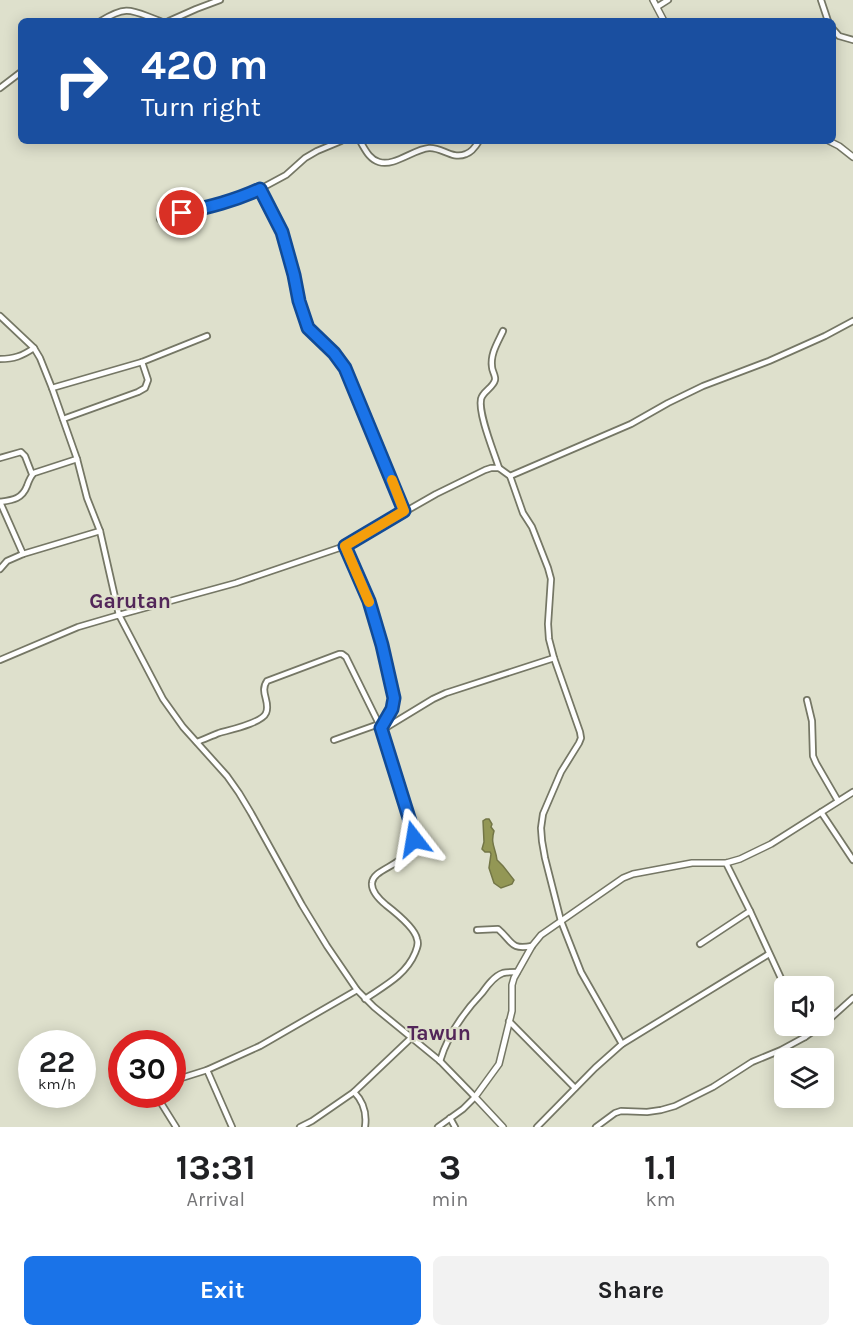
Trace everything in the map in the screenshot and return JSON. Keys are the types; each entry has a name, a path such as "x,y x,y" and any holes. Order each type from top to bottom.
{"street":[{"path":"175,18 210,2 220,0"},
{"path":"653,0 662,18"},
{"path":"657,7 668,0"},
{"path":"821,0 827,18"},
{"path":"106,18 113,13 126,10 152,18"},
{"path":"836,33 839,36 853,40"},
{"path":"0,88 18,74"},
{"path":"160,219 238,199 286,175 305,158 334,144"},
{"path":"362,144 368,154 384,163 429,148 453,155 465,154 477,144"},
{"path":"835,144 853,157"},
{"path":"260,189 282,232 308,328 334,353 345,368 404,511"},
{"path":"0,316 34,348 40,358 77,459 87,498 100,531 119,615 163,699 183,727 227,776 251,813 302,905 357,990 440,1061 503,1127"},
{"path":"510,477 631,424 703,386 769,361 853,321"},
{"path":"503,331 493,355 495,381 483,393 481,411 499,468 510,477 523,513 532,527 548,568 551,579 549,639 581,738 561,772 543,814 541,828 544,858 561,921 581,972 622,1044"},
{"path":"52,387 142,362 207,336"},
{"path":"0,359 22,356 34,348"},
{"path":"63,419 138,392 145,387 148,380 142,362"},
{"path":"0,458 21,452 32,474"},
{"path":"23,554 0,502 20,497 32,474 37,471 77,459"},
{"path":"0,660 78,627 236,583 345,546 404,511 468,478 491,468 499,468"},
{"path":"0,569 7,561 23,554 100,531"},
{"path":"345,546 369,601 394,698 392,709 380,727"},
{"path":"197,742 244,726 265,715 267,711 263,688 267,681 339,654 345,655 380,727 414,839 404,857 377,874 372,884 377,896 403,920 416,936 418,942 415,954 405,970 392,982 365,999"},
{"path":"334,740 380,727 446,693 554,658"},
{"path":"807,700 812,722 813,756 838,801"},
{"path":"438,1127 475,1097 499,1064 512,1011 512,985 532,946 547,930 623,878 692,863 726,863 750,855 853,792"},
{"path":"821,812 853,860"},
{"path":"726,863 779,976"},
{"path":"700,944 750,911"},
{"path":"477,930 498,929 517,948 532,946"},
{"path":"537,1127 622,1044 769,954"},
{"path":"440,1061 450,1036 477,998 497,976 517,972"},
{"path":"186,1077 207,1070 260,1046 357,990"},
{"path":"834,1015 853,998"},
{"path":"510,1021 575,1088"},
{"path":"597,1127 621,1111 647,1112 675,1106 713,1087 752,1062 805,1037"},
{"path":"300,1127 354,1092 411,1038"},
{"path":"207,1070 232,1127"},
{"path":"354,1092 364,1107 365,1127"},
{"path":"164,1108 176,1127"},
{"path":"450,1118 455,1127"}],"shaded area":[{"path":"489,819 494,831 493,843 497,860 514,880 512,884 501,888 494,883 489,868 491,854 482,849 483,821"}],"slow traffic":[{"path":"369,602 345,546 404,511 392,480"}],"district":[{"name":"Garutan","path":"130,601"},
{"name":"Tawun","path":"439,1033"}],"route":[{"path":"182,213 216,206 260,189 282,232 290,255 303,318 313,334 334,353 345,368 404,511 345,546 369,601 382,645 394,702 381,728 414,839"}]}
